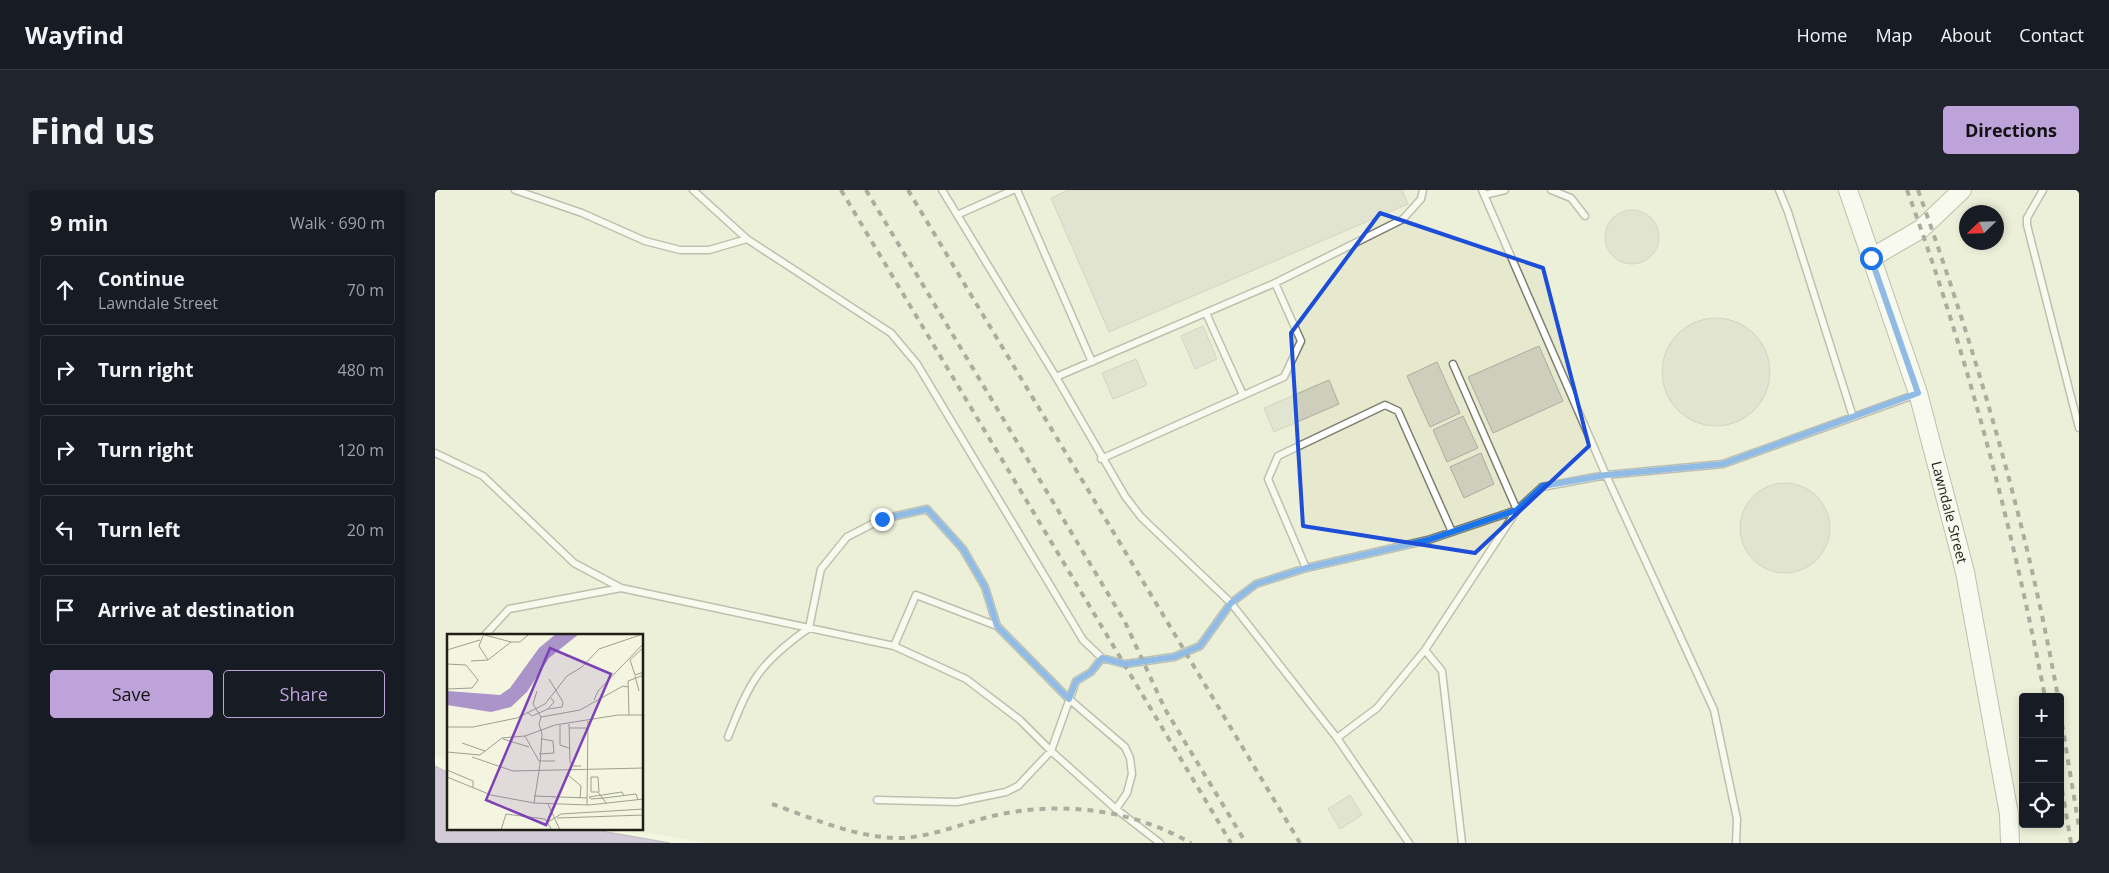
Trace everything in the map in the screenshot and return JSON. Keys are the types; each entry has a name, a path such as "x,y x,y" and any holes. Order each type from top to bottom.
{"main road":[{"name":"Lawndale Street","path":"1848,190 1918,393 1965,572 2009,814 2010,843"},
{"path":"1871,258 1921,229 1962,190"}],"lane":[{"path":"515,190 581,213 645,242 680,250 709,250 747,239"},
{"path":"693,190 747,239 891,333 917,364 1083,640 1102,658 1125,664 1174,657 1200,646 1231,603 1256,584 1306,568 1428,540 1517,510"},
{"path":"942,190 1056,377 1101,459 1141,517 1231,603 1337,738 1409,843"},
{"path":"957,214 1015,190 1092,362"},
{"path":"1056,377 1275,283 1403,219 1421,199 1423,190"},
{"path":"1505,190 1483,192 1606,475 1714,710 1737,819 1736,843"},
{"path":"1551,190 1571,198 1585,216"},
{"path":"1779,190 1788,212 1853,417"},
{"path":"2042,190 2027,218 2027,225 2079,428"},
{"path":"1101,459 1285,377 1301,341 1275,283"},
{"path":"1206,313 1243,396"},
{"path":"1453,364 1517,510"},
{"path":"1337,738 1377,708 1425,650 1517,510 1543,486 1606,475 1723,464 1918,393"},
{"path":"1306,568 1268,479 1278,456 1385,405 1397,411 1452,532"},
{"path":"435,453 483,476 574,563 621,588 894,646 965,679 1020,720 1051,751 1116,809 1160,843"},
{"path":"728,737 747,689 767,661 809,628 821,569 847,537 882,519 927,509 963,549 985,587 997,626"},
{"path":"486,634 509,609 621,588"},
{"path":"894,646 916,595 997,626 1069,699 1125,747 1131,758 1132,774 1127,793 1116,809"},
{"path":"1425,650 1441,671 1462,843"},
{"path":"877,800 957,802 1006,792 1023,782 1051,751 1076,681 1091,672 1102,658"}],"highlighted area":[{"path":"1380,213 1543,268 1589,446 1475,553 1303,526 1291,333"}],"shaded area":[{"path":"435,190 2079,190 2079,843 707,843 629,830 644,830 644,634 447,634 447,762 435,755"},
{"path":"435,766 447,772 447,830 596,830 670,843 435,843"}],"building":[{"path":"1069,190 1402,190 1408,204 1109,332 1051,198"},
{"path":"1627,210 1637,210 1647,214 1655,222 1659,237 1655,252 1647,260 1637,264 1627,264 1617,260 1609,252 1605,242 1605,232 1609,222 1617,214"},
{"path":"1716,318 1737,322 1754,334 1766,351 1770,372 1766,393 1754,410 1737,422 1716,426 1695,422 1678,410 1666,393 1662,372 1666,351 1678,334 1695,322"},
{"path":"1203,326 1217,359 1195,369 1181,336"},
{"path":"1539,346 1563,401 1493,433 1468,377"},
{"path":"1136,359 1147,385 1113,399 1102,373"},
{"path":"1437,362 1460,413 1430,427 1407,376"},
{"path":"1329,380 1339,404 1274,432 1264,408"},
{"path":"1463,416 1478,448 1447,462 1433,430"},
{"path":"1481,453 1494,484 1464,498 1450,467"},
{"path":"1785,483 1802,486 1817,496 1827,511 1830,528 1827,545 1817,560 1802,570 1785,573 1768,570 1753,560 1743,545 1740,528 1743,511 1753,496 1768,486"},
{"path":"1350,795 1362,815 1340,829 1328,809"}],"railway":[{"path":"841,190 1231,843"},
{"path":"866,190 1125,622 1165,709 1246,843"},
{"path":"908,190 1300,843"},
{"path":"1907,190 1949,314 1986,440 2018,568 2044,693"},
{"path":"1918,190 1940,252 1999,440 2046,632 2057,693"},
{"path":"2064,736 2079,827"},
{"path":"2061,783 2071,843"},
{"path":"772,804 851,831 867,835 900,838 933,833 988,817 1014,812 1040,809 1092,810 1143,822 1191,843"}],"route":[{"path":"882,519 927,509 963,549 985,587 997,626 1069,699 1076,681 1091,672 1102,658 1125,664 1144,662 1174,657 1200,646 1231,603 1256,584 1306,568 1428,540 1517,510 1543,486 1606,475 1723,464 1918,393 1871,258"}]}
